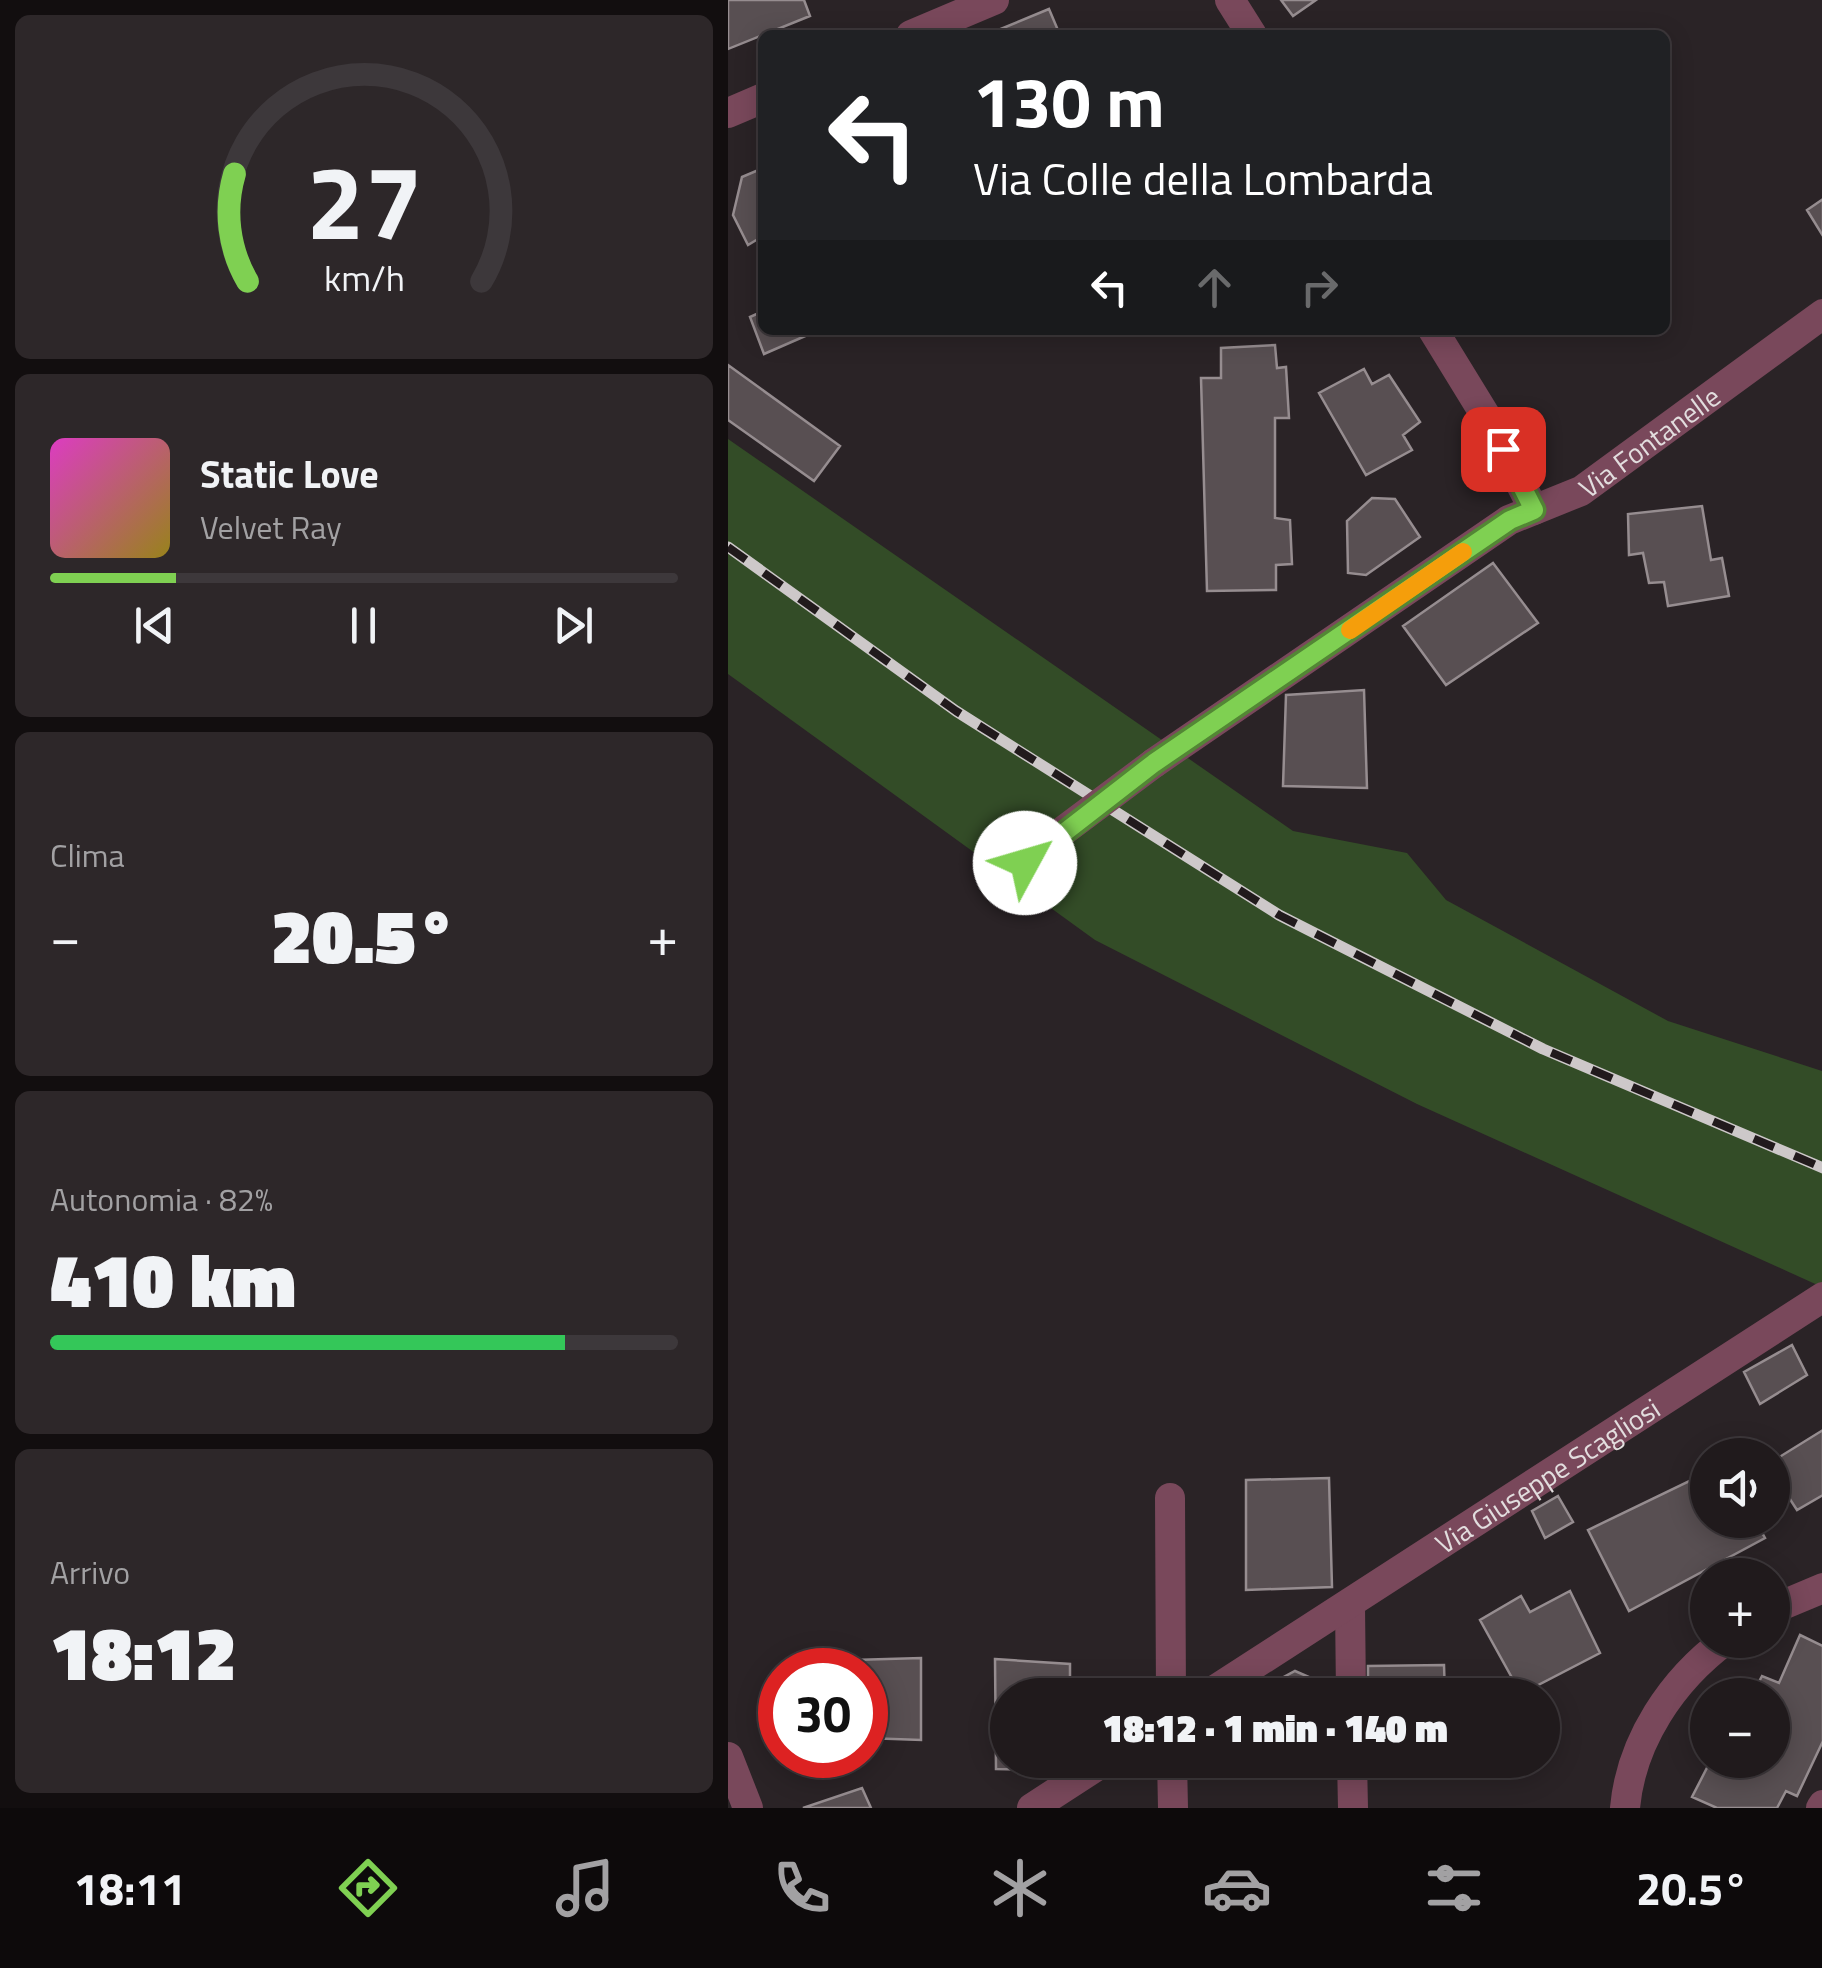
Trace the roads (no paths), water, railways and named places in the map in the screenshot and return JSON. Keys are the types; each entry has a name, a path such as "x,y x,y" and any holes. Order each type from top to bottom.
{"street":[{"path":"924,30 994,0"},
{"path":"1230,0 1249,30"},
{"path":"728,113 758,100"},
{"name":"Via Fontanelle","path":"1032,856 1154,763 1510,520 1581,491 1822,314"},
{"path":"1436,335 1487,418 1534,510"},
{"name":"Via Giuseppe Scagliosi","path":"1235,1678 1822,1297"},
{"path":"1170,1498 1171,1678"},
{"path":"1790,1602 1822,1588"},
{"path":"1350,1606 1351,1678"},
{"path":"1625,1808 1634,1759 1648,1728 1678,1686 1707,1658"},
{"path":"728,1757 748,1808"},
{"path":"1032,1808 1078,1778"},
{"path":"1172,1778 1173,1808"},
{"path":"1352,1778 1353,1808"}],"railway":[{"path":"728,547 956,711 1279,915 1543,1049 1823,1168"}]}
